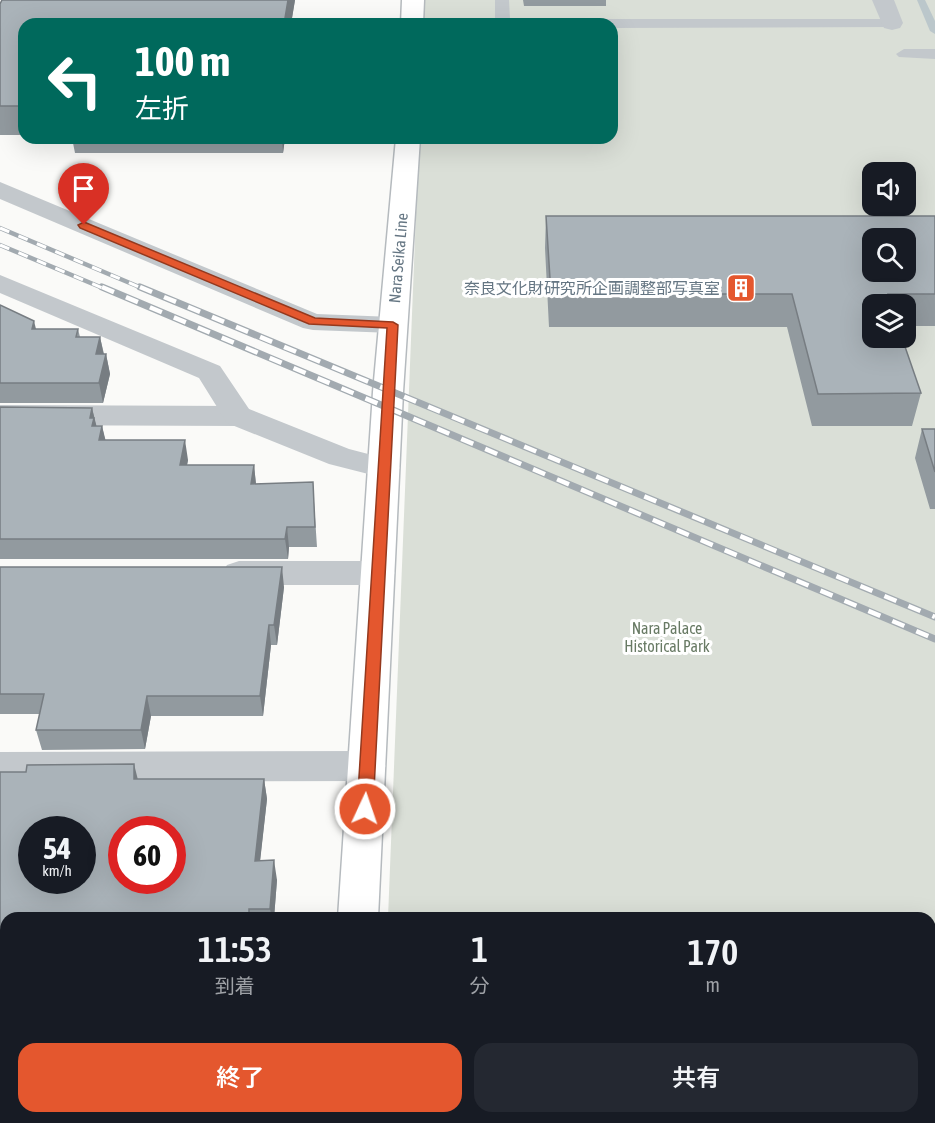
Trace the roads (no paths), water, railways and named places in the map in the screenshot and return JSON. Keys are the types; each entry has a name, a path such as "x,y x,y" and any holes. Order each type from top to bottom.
{"main road":[{"path":"412,18 413,0"},
{"name":"Nara Seika Line","path":"358,912 393,325 408,144"}],"street":[{"path":"883,0 892,23"},
{"path":"0,190 313,322 393,325"},
{"path":"0,283 210,372 238,416"},
{"path":"0,415 238,416 340,457 384,468"},
{"path":"213,573 378,573"},
{"path":"0,767 367,766"}],"lane":[{"path":"502,0 503,18"},
{"path":"618,24 892,23"},
{"path":"904,54 935,54"}],"waterway":[{"path":"921,0 935,31"}],"railway":[{"path":"0,228 144,289"},
{"path":"0,245 105,289"},
{"path":"102,287 935,639"},
{"path":"140,287 935,617"}],"place":[{"name":"奈良文化財研究所企画調整部写真室","path":"741,288"}],"park label":[{"name":"Nara Palace Historical Park","path":"667,637"}]}
